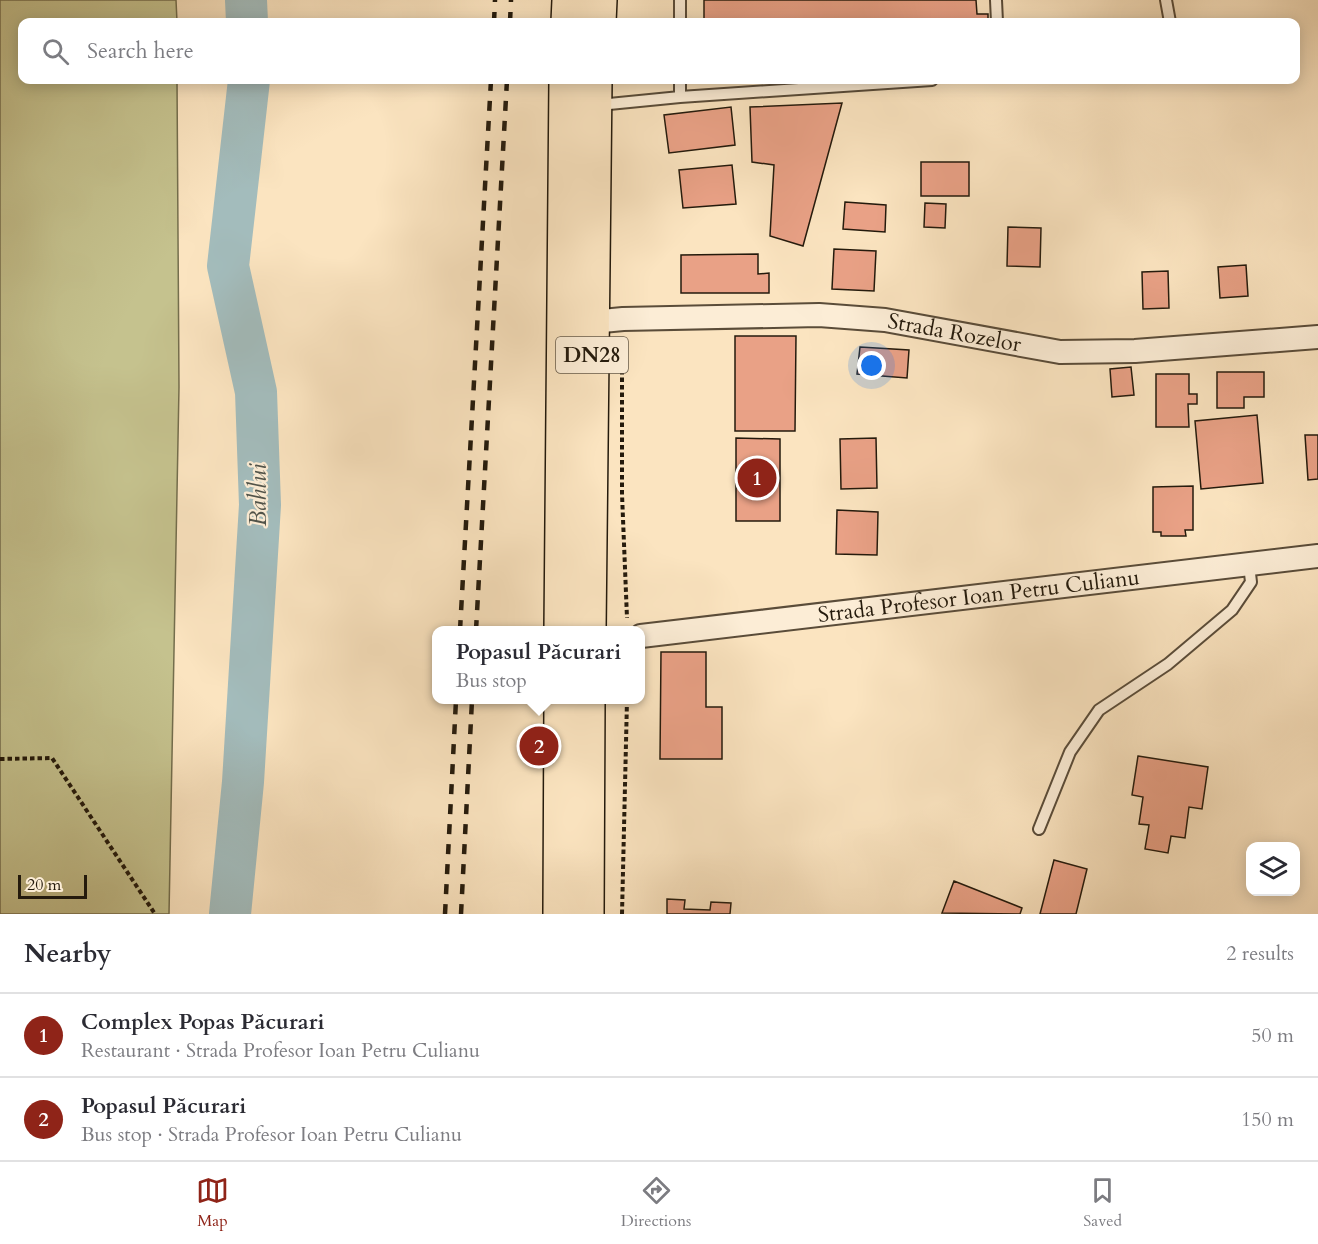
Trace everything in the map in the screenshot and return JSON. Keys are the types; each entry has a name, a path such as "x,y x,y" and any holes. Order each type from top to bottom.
{"highway":[{"path":"568,18 569,0"},
{"path":"599,18 600,0"},
{"name":"DN28","path":"561,626 567,84"},
{"name":"DN28","path":"589,626 595,92"},
{"path":"560,914 561,704"},
{"path":"587,914 588,704"}],"street":[{"name":"Strada Rozelor","path":"592,322 622,319 819,315 885,320 1060,352 1136,351 1318,337"},
{"name":"Strada Profesor Ioan Petru Culianu","path":"645,636 1318,556"}],"lane":[{"path":"680,0 680,18"},
{"path":"996,0 997,18"},
{"path":"1166,0 1169,18"},
{"path":"680,84 680,97"},
{"path":"595,92 680,97 873,84"},
{"path":"1039,829 1070,752 1099,710 1168,664 1232,610 1251,582 1249,565"}],"path":[{"path":"622,914 627,704"},
{"path":"0,759 52,758 155,914"}],"shaded area":[{"path":"0,0 176,0 177,18 18,18 18,84 177,84 179,387 169,914 0,914"}],"building":[{"path":"704,0 976,0 977,14 988,14 988,18 704,18"},
{"path":"842,103 803,246 770,236 774,165 752,162 750,107"},
{"path":"731,107 735,145 669,153 664,115"},
{"path":"921,162 969,162 969,196 921,196"},
{"path":"732,165 736,204 683,208 679,170"},
{"path":"845,202 886,205 885,232 843,229"},
{"path":"925,203 946,204 945,228 924,227"},
{"path":"1008,227 1041,228 1040,267 1007,266"},
{"path":"834,249 876,251 874,291 832,289"},
{"path":"758,254 758,274 769,273 769,293 681,293 681,255"},
{"path":"1246,265 1248,296 1220,298 1218,267"},
{"path":"1168,271 1169,308 1143,309 1142,272"},
{"path":"735,336 796,336 795,431 735,431"},
{"path":"860,347 909,350 907,378 857,374"},
{"path":"1131,367 1134,395 1112,397 1110,369"},
{"path":"1217,372 1264,372 1264,397 1244,397 1244,408 1217,408"},
{"path":"1156,374 1189,374 1189,394 1197,394 1197,404 1188,404 1189,427 1156,427"},
{"path":"1257,415 1263,483 1201,489 1195,421"},
{"path":"1305,435 1318,435 1318,479 1308,480"},
{"path":"736,438 780,439 780,521 736,521"},
{"path":"876,438 877,488 841,489 840,439"},
{"path":"1193,486 1193,530 1185,530 1186,536 1161,536 1161,532 1153,532 1153,487"},
{"path":"837,510 878,512 877,555 836,554"},
{"path":"661,652 706,652 706,707 722,707 722,759 660,759"},
{"path":"1138,756 1208,767 1202,809 1189,807 1185,838 1171,836 1168,853 1145,849 1149,825 1139,824 1143,797 1132,795"},
{"path":"1054,860 1087,869 1076,914 1040,914"},
{"path":"954,881 1022,908 1020,914 942,913"},
{"path":"667,899 685,900 684,909 710,910 711,902 731,903 730,914 667,914"}],"waterway":[{"name":"Bahlui","path":"246,0 247,18"},
{"name":"Bahlui","path":"230,914 243,782 260,505 256,392 228,266 249,84"}],"railway":[{"path":"494,18 495,0"},
{"path":"510,18 511,0"},
{"path":"460,626 491,84"},
{"path":"476,626 507,84"},
{"path":"445,914 456,704"},
{"path":"461,914 472,704"}],"place":[{"name":"Complex Popas Păcurari","path":"757,478"},
{"name":"Popasul Păcurari","path":"539,746"}]}
